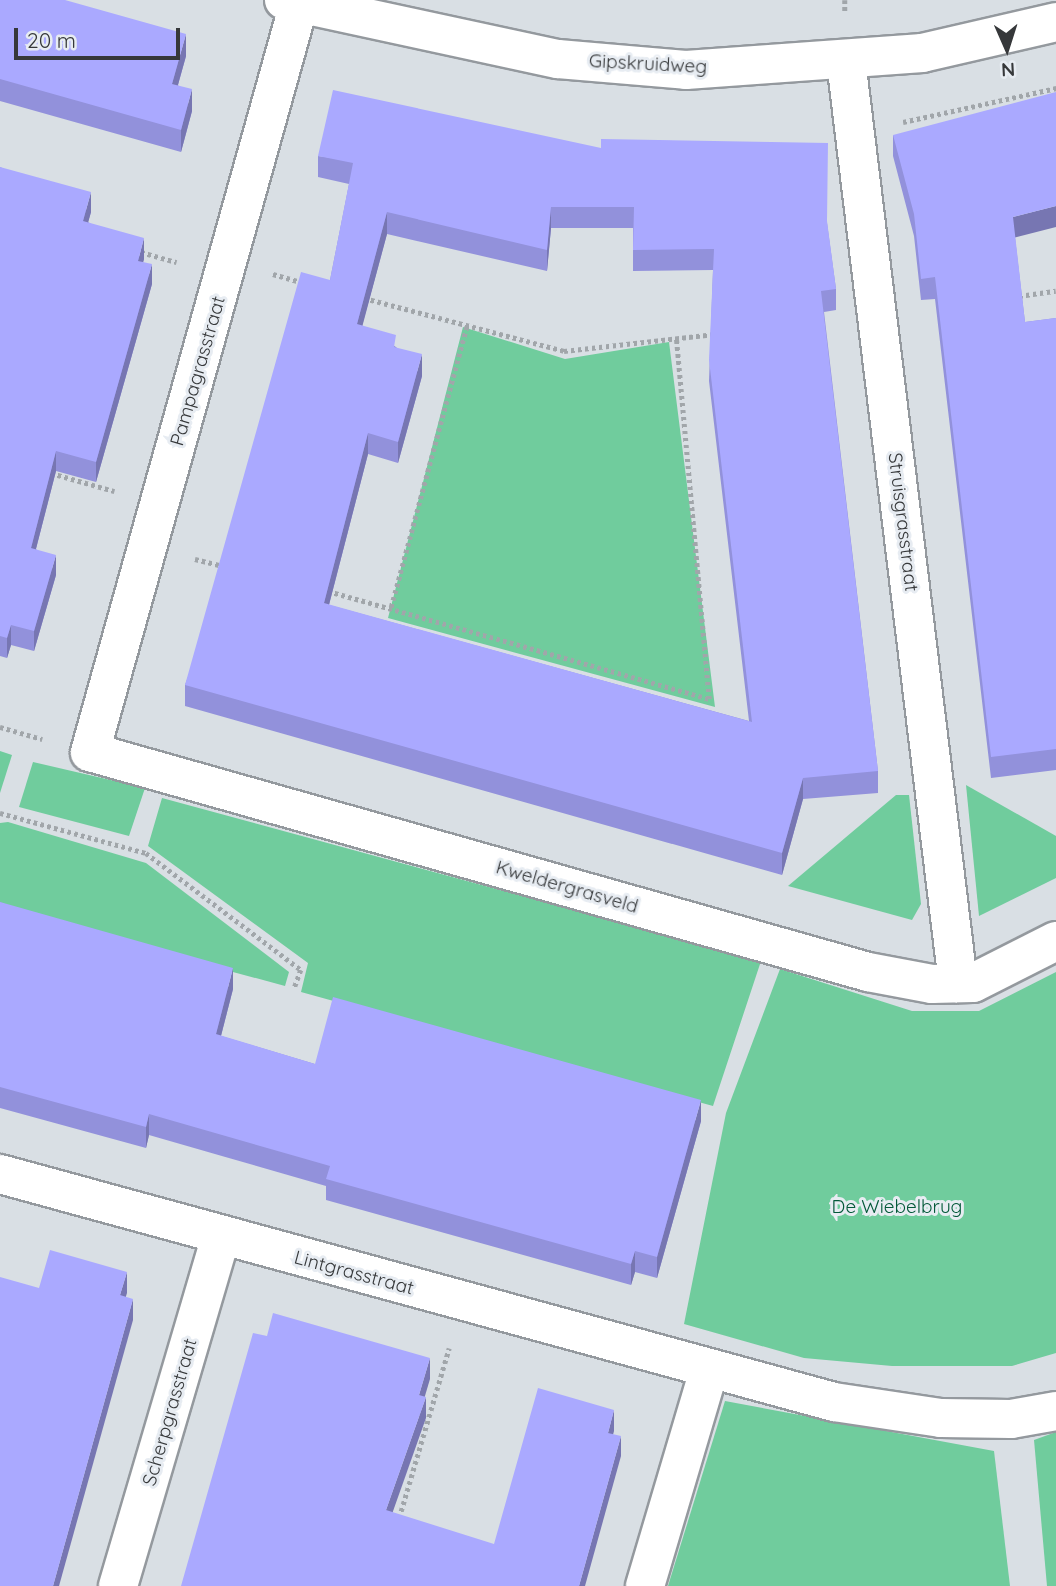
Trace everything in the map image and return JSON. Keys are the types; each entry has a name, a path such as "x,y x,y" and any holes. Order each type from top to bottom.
{"street":[{"name":"Gipskruidweg","path":"294,2 558,59 686,70 846,61 922,53 1056,22"},
{"name":"Pampagrasstraat","path":"94,736 227,269 294,2"},
{"name":"Struisgrasstraat","path":"846,61 958,983"},
{"name":"Kweldergrasveld","path":"94,736 90,752 868,972 973,983 1056,941"},
{"name":"Lintgrasstraat","path":"0,1174 709,1370 927,1417 1011,1419 1056,1411"},
{"name":"Scherpgrasstraat","path":"118,1586 221,1237"},
{"path":"645,1586 709,1370"}],"path":[{"path":"897,124 1056,88"},
{"path":"131,249 314,285"},
{"path":"1004,298 1056,291"},
{"path":"352,295 564,351 729,333"},
{"path":"391,607 467,325"},
{"path":"323,590 391,607 709,699 676,338"},
{"path":"36,469 160,505"},
{"path":"146,550 229,567"},
{"path":"0,813 146,853 301,970 294,989"},
{"path":"398,1522 462,1303"}],"green space":[{"path":"463,327 565,359 669,342 715,707 388,618"},
{"path":"0,751 12,755 0,793"},
{"path":"33,762 145,788 129,836 19,807"},
{"path":"966,785 1056,836 1056,878 979,916"},
{"path":"896,795 909,795 921,904 912,920 788,886"},
{"path":"162,798 761,961 713,1106 301,992 308,963 148,846"},
{"path":"8,822 146,863 289,972 285,986 0,909 0,823"},
{"name":"De Wiebelbrug","path":"780,969 912,1011 979,1011 1056,972 1056,1353 1012,1366 892,1366 804,1358 684,1324 726,1113"},
{"path":"725,1401 994,1451 1010,1586 668,1586"},
{"path":"1056,1432 1056,1586 1047,1586 1034,1440"}],"building":[{"path":"0,0 65,0 186,34 172,84 192,89 181,130 0,79"},
{"path":"333,90 601,148 601,139 828,143 827,221 836,289 821,291 878,771 803,778 782,853 185,685 301,272 330,280 353,163 318,156","holes":["551,207 634,207 633,250 714,249 709,360 752,722 324,603 368,433 398,442 422,354 394,347 396,335 357,324 387,212 547,250"]},
{"path":"1056,92 1056,206 1013,217 1025,322 1056,318 1056,749 991,757 935,277 921,279 914,214 893,135"},
{"path":"0,167 91,192 83,221 144,238 138,261 152,264 96,462 56,451 31,548 56,555 34,631 11,625 7,638 0,636"},
{"path":"0,902 233,968 216,1034 315,1064 333,997 701,1100 657,1257 635,1251 631,1264 326,1179 330,1166 149,1114 146,1127 0,1087"},
{"path":"50,1250 127,1272 120,1295 133,1299 53,1586 0,1586 0,1277 39,1288"},
{"path":"273,1313 430,1358 419,1395 426,1397 386,1510 494,1544 538,1388 614,1410 608,1433 621,1436 579,1586 181,1586 253,1333 267,1336"}]}
